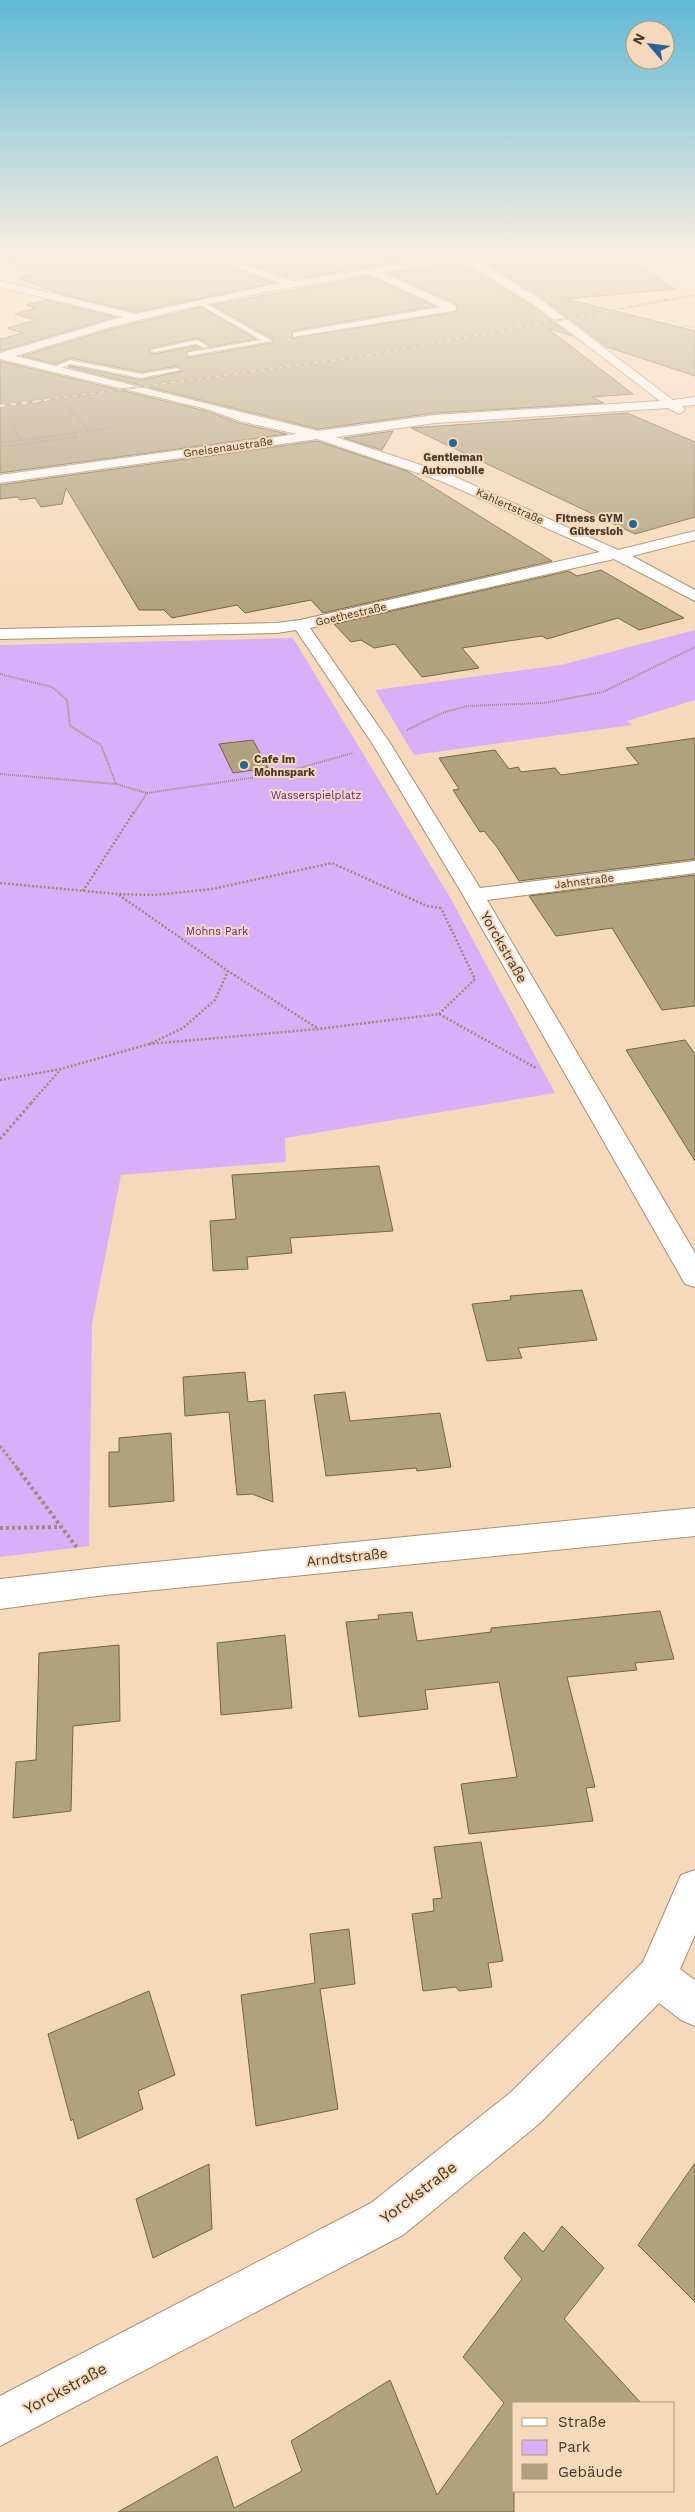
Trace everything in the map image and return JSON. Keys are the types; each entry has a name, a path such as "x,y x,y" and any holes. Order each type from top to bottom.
{"street":[{"name":"Kahlertstraße","path":"74,373 212,408 244,418 318,435 446,478 618,555 695,596"},
{"path":"630,373 690,417"},
{"name":"Gneisenaustraße","path":"0,479 453,418 672,405 695,400"},
{"name":"Goethestraße","path":"0,634 277,628 300,625 599,557 618,555 695,535"},
{"name":"Yorckstraße","path":"300,625 381,743 474,895 574,1066 688,1252 695,1277"},
{"name":"Jahnstraße","path":"474,895 695,867"},
{"name":"Arndtstraße","path":"0,1594 105,1581 695,1522"},
{"name":"Yorckstraße","path":"0,2422 387,2219 525,2108 657,1976 695,1889"},
{"path":"657,1976 695,2006"}],"lane":[{"path":"126,373 140,376 157,373"}],"path":[{"path":"68,407 88,431"},
{"path":"12,426 22,440"},
{"path":"0,443 111,428"},
{"path":"0,447 78,437 74,433"},
{"path":"0,774 116,784 147,793 278,774 381,743 442,712 467,706 544,702 603,692 695,646"},
{"path":"0,674 52,687 66,700 70,726 101,745 116,784"},
{"path":"83,891 147,793"},
{"path":"0,883 117,894 155,894 212,889 332,863 427,906 441,908 475,979 438,1014"},
{"path":"117,894 228,971 318,1029"},
{"path":"0,1080 61,1069 149,1044 183,1028 215,1000 228,971"},
{"path":"149,1044 318,1029 438,1014 540,1070 574,1066"},
{"path":"0,1139 61,1069"},
{"path":"0,1446 59,1527 0,1528"}],"green space":[{"path":"695,630 695,700 627,721 632,725 414,755 375,690 561,665"},
{"name":"Mohns Park","path":"293,638 451,899 555,1093 285,1138 286,1162 121,1175 92,1324 89,1546 0,1557 0,645"}],"building":[{"path":"0,373 50,373 206,411 239,423 287,434 0,473"},
{"path":"93,373 107,373 141,380 173,373 606,373 633,394 592,397 604,403 435,413 318,429"},
{"path":"627,413 695,442 695,517 635,534 411,428"},
{"path":"393,431 382,450 344,438"},
{"path":"317,441 407,471 552,561 323,613 311,600 245,613 237,605 172,618 164,610 139,610 66,488 62,504 41,507 35,498 20,500 18,497 0,499 0,485"},
{"path":"601,570 684,618 639,630 618,618 547,639 542,636 462,648 479,668 422,677 395,644 374,648 361,640 351,642 334,624 569,571 577,576"},
{"path":"695,738 695,859 519,881 497,847 484,831 480,832 453,790 459,789 439,758 495,750 509,769 518,767 521,772 555,768 561,775 639,764 626,748"},
{"path":"253,740 268,768 233,773 219,744"},
{"path":"695,875 695,1006 662,1010 612,928 556,936 529,896"},
{"path":"685,1040 695,1054 695,1161 626,1050"},
{"path":"379,1166 393,1231 290,1238 292,1253 247,1257 248,1269 213,1271 210,1221 236,1219 232,1175"},
{"path":"582,1290 597,1340 518,1348 522,1358 487,1361 472,1304 511,1300 510,1296"},
{"path":"245,1372 248,1402 265,1400 273,1502 252,1494 237,1495 229,1412 185,1416 183,1377"},
{"path":"345,1392 350,1421 440,1413 451,1467 417,1471 416,1468 326,1476 314,1395"},
{"path":"171,1433 174,1501 109,1507 109,1452 119,1452 119,1438"},
{"path":"660,1611 674,1659 635,1663 637,1670 567,1677 595,1787 586,1788 593,1821 469,1834 461,1784 517,1777 499,1682 425,1690 428,1709 359,1717 346,1622 379,1619 378,1615 412,1612 417,1641 491,1632 491,1628"},
{"path":"285,1635 292,1708 221,1715 217,1643"},
{"path":"119,1645 120,1721 73,1726 71,1811 13,1818 16,1762 36,1760 39,1653"},
{"path":"481,1842 503,1961 488,1963 492,1987 459,1991 456,1987 423,1991 412,1914 434,1911 433,1899 442,1898 434,1847"},
{"path":"349,1929 355,1984 320,1989 338,2109 256,2126 241,1995 315,1983 310,1934"},
{"path":"149,1991 175,2075 138,2091 143,2109 78,2139 73,2119 71,2121 48,2034"},
{"path":"695,2163 695,2302 638,2245"},
{"path":"209,2164 212,2229 153,2258 136,2199"},
{"path":"562,2226 604,2268 564,2319 640,2402 512,2402 512,2492 514,2492 514,2512 118,2512 217,2456 234,2508 302,2471 291,2441 390,2380 437,2495 504,2403 463,2357 522,2279 504,2258 524,2232 543,2252"}],"railway":[{"path":"37,401 239,373"},
{"path":"0,406 47,400"}],"place":[{"name":"Gentleman Automobile","path":"453,443"},
{"name":"Fitness GYM Gütersloh","path":"633,524"},
{"name":"Cafe im Mohnspark","path":"244,765"}],"park label":[{"name":"Wasserspielplatz","path":"316,795"}]}
